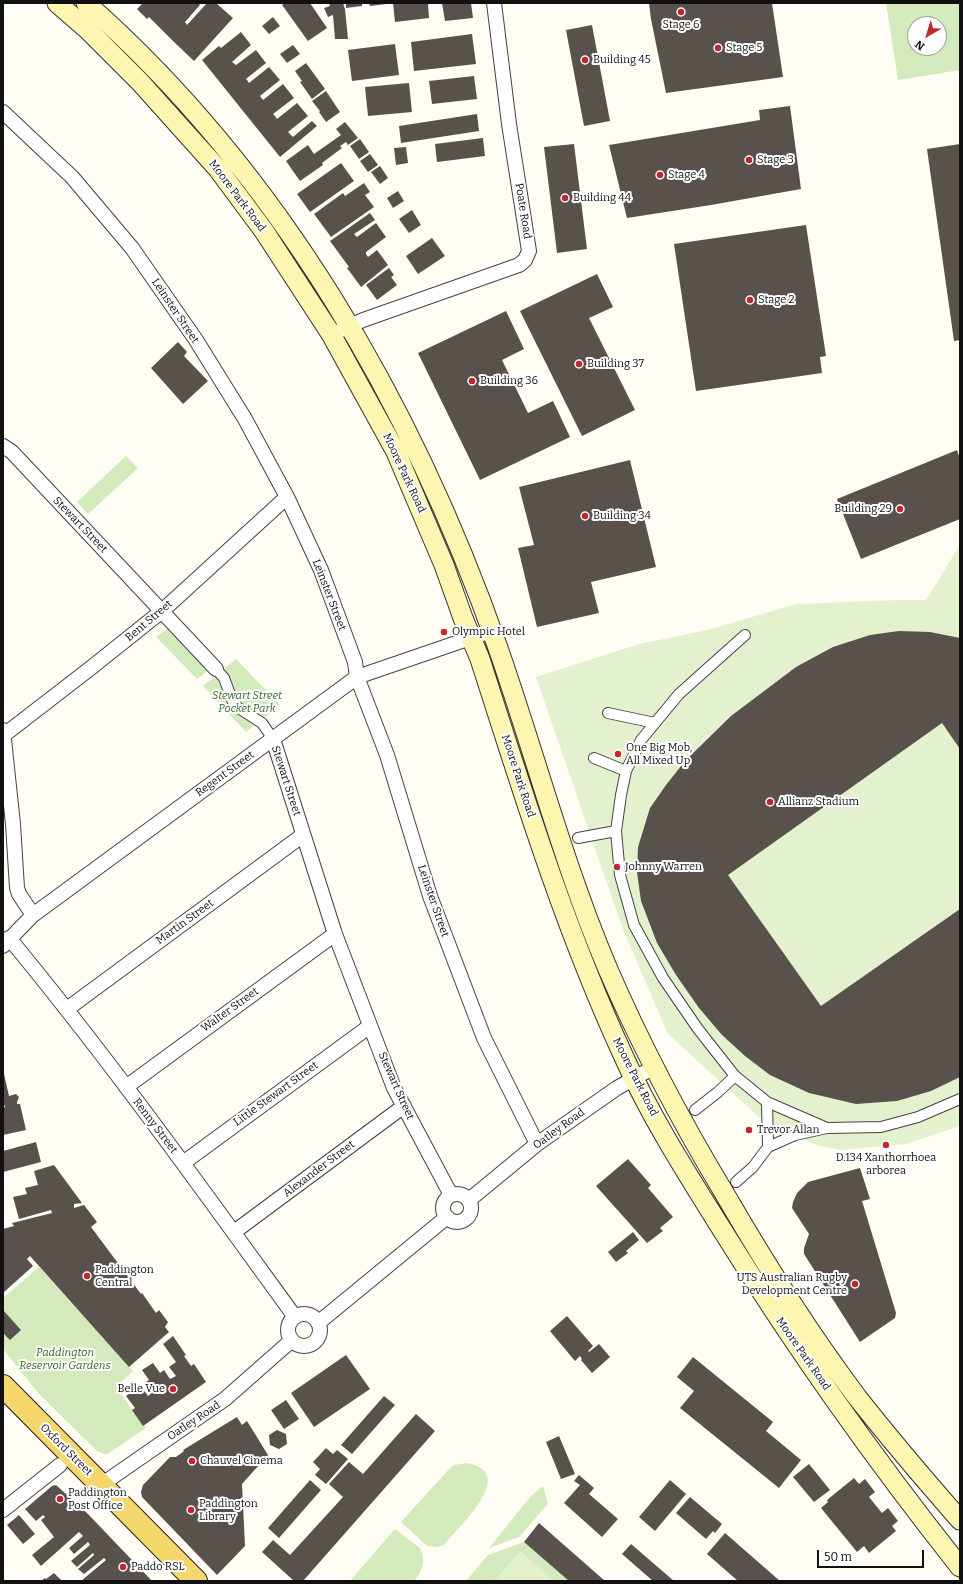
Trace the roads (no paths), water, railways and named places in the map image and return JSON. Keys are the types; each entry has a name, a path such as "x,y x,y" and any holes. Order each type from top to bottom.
{"main road":[{"name":"Moore Park Road","path":"57,3 87,29 140,82 218,169 264,231 331,334 396,452 444,565 480,659 564,912 592,983 634,1078 686,1172 766,1300 876,1458 960,1567"},
{"name":"Moore Park Road","path":"86,3 144,57 219,140 267,202 325,287 382,383 410,438 448,521 491,631 558,836 590,924 609,972 654,1067 700,1153 749,1236 801,1318 858,1397 960,1520"},
{"path":"805,1357 822,1348"},
{"name":"Oxford Street","path":"3,1392 95,1490 177,1581"},
{"name":"Oxford Street","path":"3,1392 60,1464 95,1490 196,1581"},
{"path":"876,1458 960,1548"}],"street":[{"name":"Poate Road","path":"331,334 349,326 519,265 525,260 529,250 509,124 494,3"},
{"name":"Leinster Street","path":"3,112 72,177 132,248 196,340 242,413 288,497 321,570 355,662 357,677 387,755 430,896 484,1038 537,1144"},
{"name":"Stewart Street","path":"3,446 12,452 216,669 224,678 234,705 262,722 273,739 335,934 394,1088 451,1196"},
{"name":"Bent Street","path":"4,735 162,611 288,497"},
{"name":"Regent Street","path":"6,942 33,915 357,677 491,631"},
{"path":"745,635 679,694 641,740 626,771 621,796 616,831 620,875 634,924 663,978 698,1028 735,1076 767,1102 827,1128"},
{"path":"608,713 655,722"},
{"path":"3,730 13,824 17,888 19,894 33,915"},
{"path":"594,758 626,771"},
{"path":"578,838 616,831"},
{"name":"Martin Street","path":"67,1008 303,835"},
{"name":"Walter Street","path":"126,1087 335,934"},
{"name":"Renny Street","path":"6,942 67,1008 234,1232 295,1317"},
{"name":"Little Stewart Street","path":"183,1163 370,1026"},
{"name":"Oatley Road","path":"469,1200 537,1144 634,1078 654,1067"},
{"path":"695,1110 735,1076"},
{"path":"736,1182 753,1167 768,1147 794,1135 827,1128 881,1127 918,1117 960,1099"},
{"path":"767,1102 768,1147"},
{"name":"Alexander Street","path":"234,1232 404,1106"},
{"path":"459,1194 469,1200 471,1211 466,1219 457,1222 447,1217 443,1208 444,1203 451,1196 459,1194"},
{"path":"318,1323 447,1217"},
{"path":"299,1315 308,1315 316,1319 320,1333 315,1342 301,1345 292,1340 288,1331 291,1320 295,1317 299,1315"},
{"name":"Oatley Road","path":"95,1490 225,1399 292,1340"},
{"path":"3,1510 60,1464"}],"place":[{"name":"Stage 6","path":"681,12"},
{"name":"Stage 5","path":"718,48"},
{"name":"Building 45","path":"585,60"},
{"name":"Stage 3","path":"749,160"},
{"name":"Stage 4","path":"660,175"},
{"name":"Building 44","path":"565,198"},
{"name":"Stage 2","path":"750,300"},
{"name":"Building 37","path":"579,364"},
{"name":"Building 36","path":"472,381"},
{"name":"Building 29","path":"900,509"},
{"name":"Building 34","path":"585,516"},
{"name":"Olympic Hotel","path":"444,632"},
{"name":"One Big Mob, All Mixed Up","path":"618,754"},
{"name":"Allianz Stadium","path":"770,802"},
{"name":"Johnny Warren","path":"617,867"},
{"name":"Trevor Allan","path":"749,1130"},
{"name":"D.134 Xanthorrhoea arborea","path":"886,1145"},
{"name":"Paddington Central","path":"87,1276"},
{"name":"UTS Australian Rugby Development Centre","path":"855,1284"},
{"name":"Belle Vue","path":"173,1389"},
{"name":"Chauvel Cinema","path":"192,1461"},
{"name":"Paddington Post Office","path":"60,1499"},
{"name":"Paddington Library","path":"191,1510"},
{"name":"Paddo RSL","path":"123,1567"}],"park label":[{"name":"Stewart Street Pocket Park","path":"247,702"},
{"name":"Paddington Reservoir Gardens","path":"65,1359"}]}
